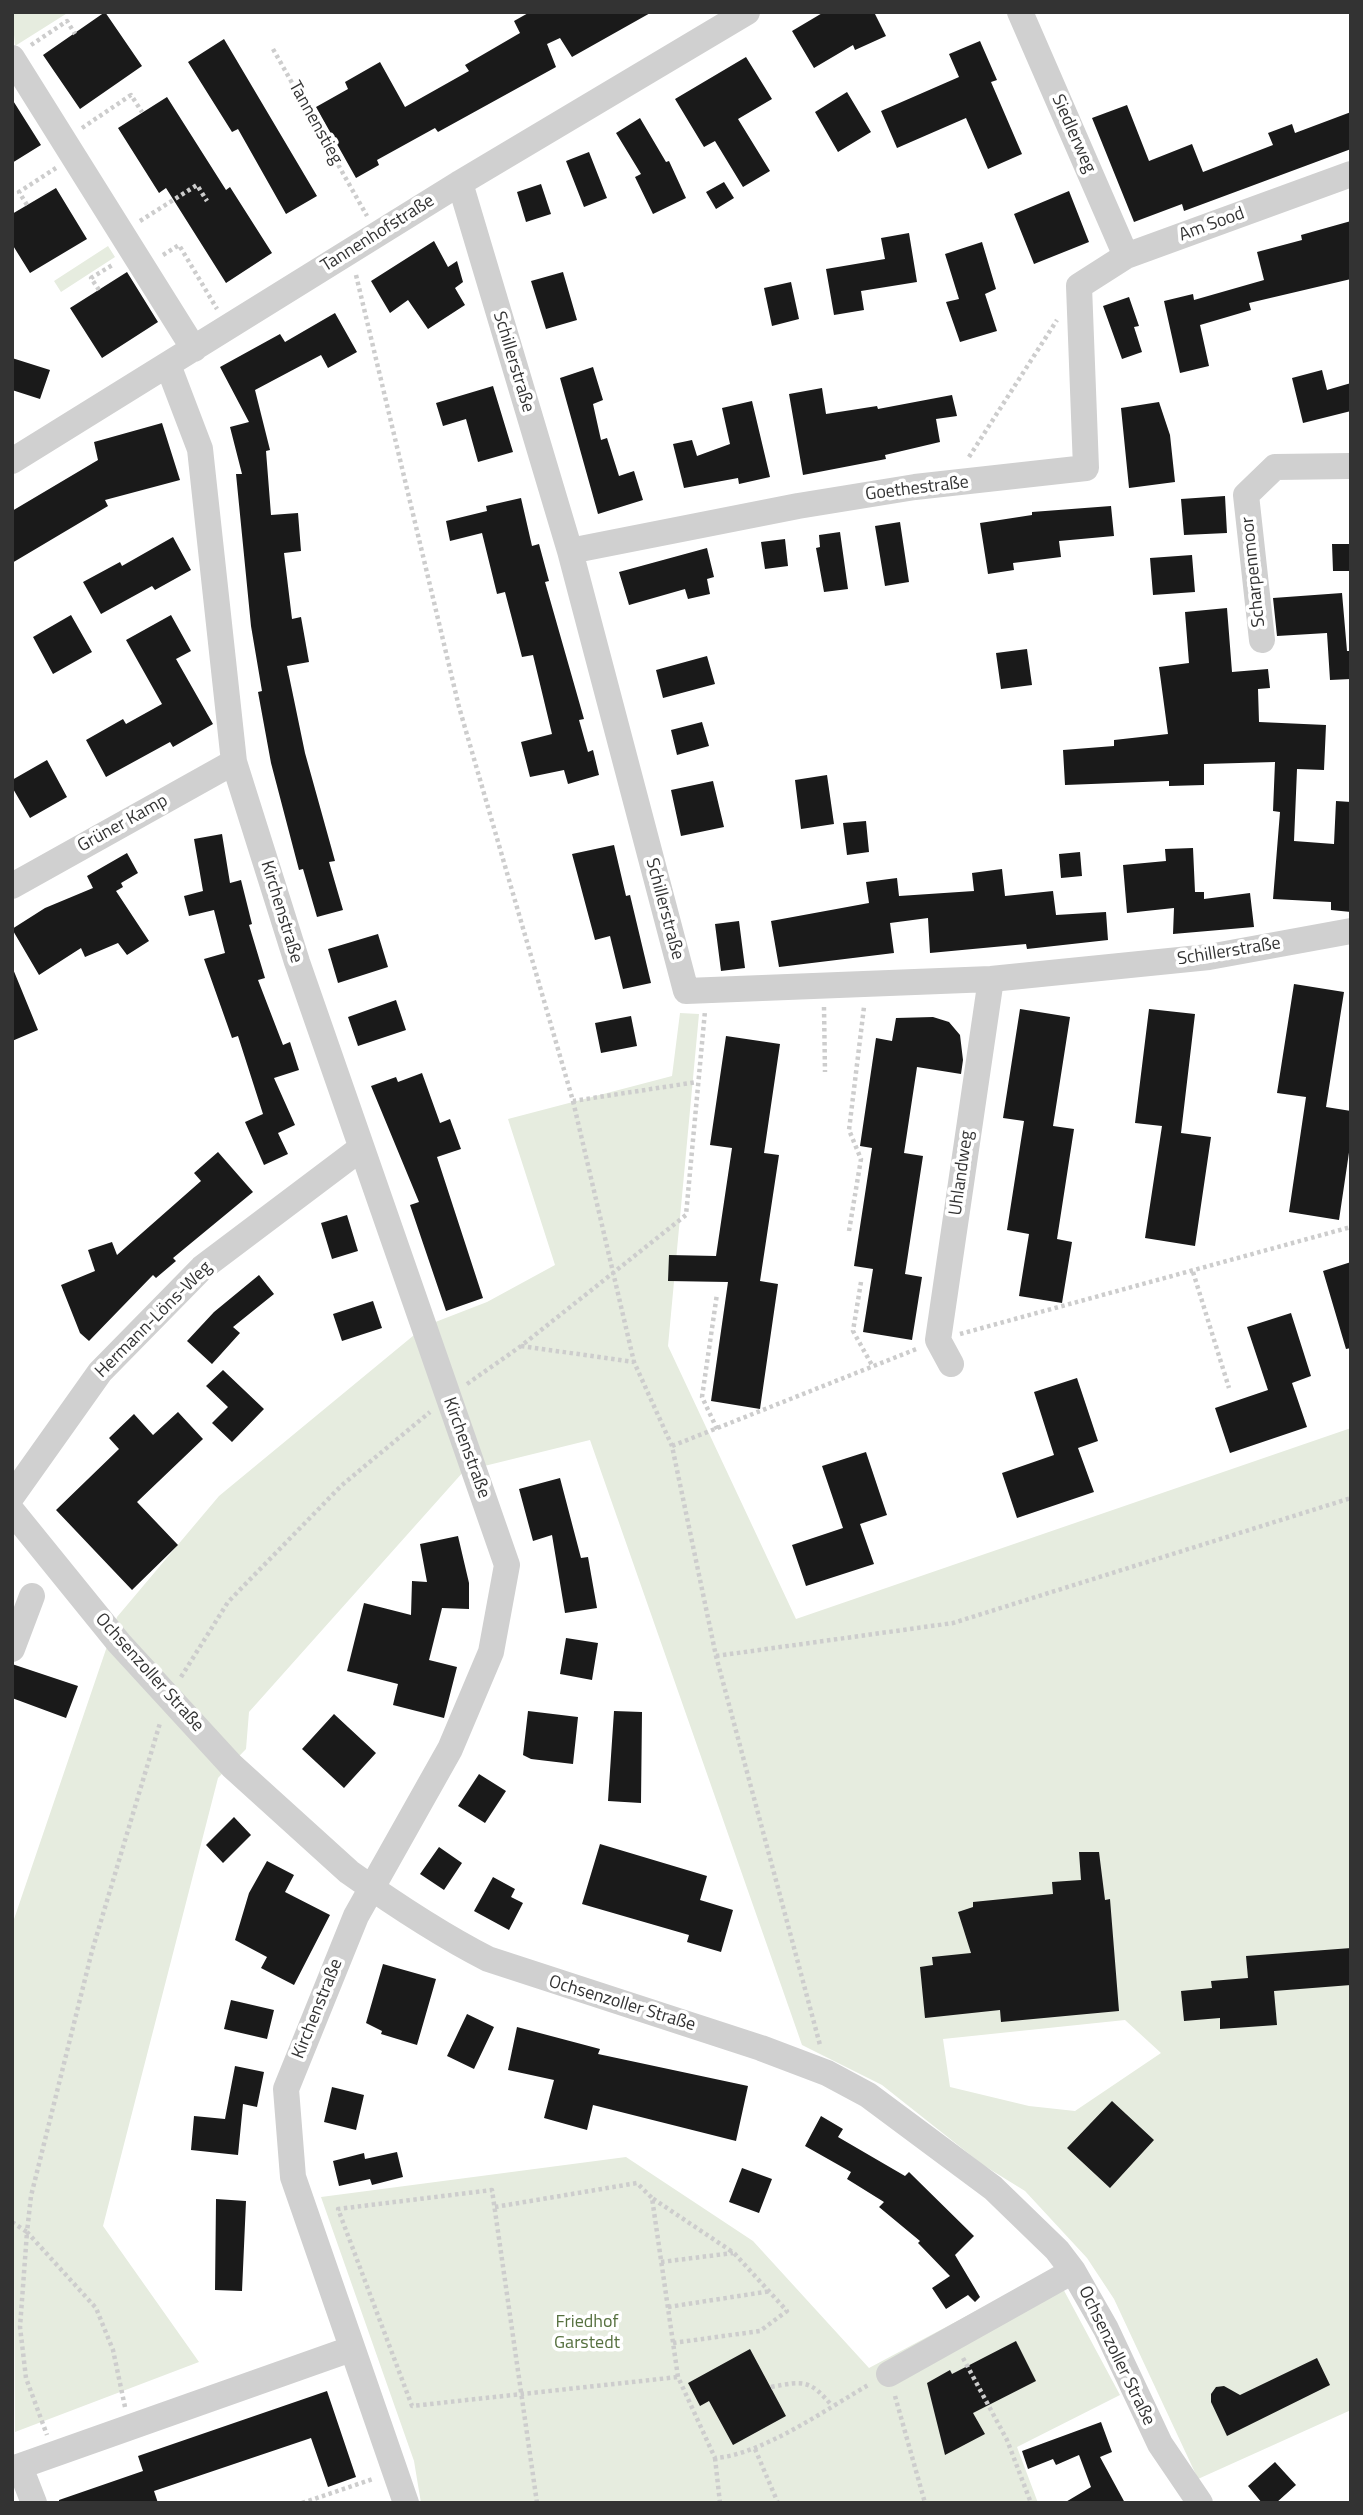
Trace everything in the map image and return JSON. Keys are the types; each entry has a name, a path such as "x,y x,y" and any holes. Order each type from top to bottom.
{"street":[{"name":"Tannenhofstraße","path":"12,461 460,183 747,12"},
{"name":"Siedlerweg","path":"1020,12 1126,256"},
{"path":"18,53 69,148 194,349"},
{"name":"Am Sood","path":"1079,286 1126,256 1351,174"},
{"name":"Schillerstraße","path":"460,183 570,551 686,991 867,986 991,979 1209,957 1351,931"},
{"name":"Goethestraße","path":"570,551 743,515 951,484 1086,468 1079,286"},
{"name":"Kirchenstraße","path":"168,365 200,449 234,762 360,1149 507,1565 491,1652 482,1674 450,1749 370,1887 340,1953 286,2089 293,2177 407,2503"},
{"name":"Scharpenmoor","path":"1262,640 1246,495 1275,467 1351,466"},
{"name":"Grüner Kamp","path":"12,886 234,762"},
{"name":"Uhlandweg","path":"938,1340 991,979"},
{"name":"Hermann-Löns-Weg","path":"12,1496 100,1372 202,1268 360,1149"},
{"path":"938,1340 951,1364"},
{"name":"Ochsenzoller Straße","path":"12,1511 119,1643 232,1766 349,1872 370,1887 446,1938 488,1959 761,2048 827,2073 868,2095 993,2188 1057,2250 1073,2271 1106,2329 1160,2444 1200,2503"},
{"path":"12,1649 32,1596"},
{"path":"889,2374 1073,2271"},
{"path":"34,2503 16,2468 351,2348"}],"path":[{"path":"18,53 66,22 75,34"},
{"name":"Tannenstieg","path":"273,50 357,197"},
{"path":"27,205 19,192 131,95 142,112"},
{"path":"99,290 91,278 133,251 197,186 207,201"},
{"path":"133,251 179,245 228,327"},
{"path":"350,251 459,707 573,1101 634,1362 672,1446 716,1656 827,2073"},
{"path":"951,484 1079,286"},
{"path":"849,1231 861,1159 849,1130 867,986"},
{"path":"824,987 825,1072"},
{"path":"55,2455 26,2378 20,2328 31,2196 92,1951 168,1697 228,1602 342,1485 447,1398 521,1346 686,1215 705,1010 686,991"},
{"path":"573,1101 697,1082"},
{"path":"672,1446 938,1340 1351,1227"},
{"path":"1193,1272 1229,1388"},
{"path":"861,1282 853,1331 873,1367"},
{"path":"717,1294 702,1397 717,1429"},
{"path":"521,1346 634,1362"},
{"path":"716,1656 953,1623 1351,1498"},
{"path":"495,2207 636,2183 652,2198 734,2253 787,2311 760,2331 673,2343"},
{"path":"537,2503 522,2392 492,2190 338,2209 412,2406 522,2392 678,2377"},
{"path":"652,2198 678,2377 715,2458 720,2503"},
{"path":"12,2222 27,2232 96,2308 113,2350 129,2428"},
{"path":"661,2262 734,2253"},
{"path":"668,2307 771,2291"},
{"path":"953,2339 1007,2440 1031,2503"},
{"path":"715,2458 733,2457 755,2449 889,2374 925,2503"},
{"path":"771,2387 800,2382 817,2388 832,2406"},
{"path":"755,2449 778,2503"},
{"path":"302,2503 397,2471"}],"green space":[{"path":"12,12 69,12 15,46"},
{"path":"108,246 115,257 61,292 54,281"},
{"path":"680,1013 699,1014 668,1346 796,1619 1351,1428 1351,2410 1198,2479 1114,2299 1087,2258 1025,2191 983,2165 882,2085 802,2045 590,1440 464,1471 249,1712 246,1749 218,1778 103,2226 199,2362 15,2432 12,1925 117,1617 219,1496 425,1326 487,1302 555,1265 508,1119 672,1076","holes":["1125,2020 1161,2053 1075,2111 1029,2106 950,2087 943,2039"]},
{"name":"Friedhof Garstedt","path":"626,2157 753,2241 869,2368 1053,2270 1120,2395 1017,2447 1038,2503 421,2503 414,2461 321,2197"}],"building":[{"path":"105,12 142,66 80,109 43,55"},
{"path":"530,12 652,12 572,57 560,38 547,44 556,67 438,132 435,128 377,160 379,165 356,178 316,107 348,89 345,82 380,62 405,107 469,71 465,65 520,33 514,21"},
{"path":"824,12 874,12 886,36 855,50 853,45 814,68 792,31"},
{"path":"224,39 317,196 286,214 238,129 232,132 188,62"},
{"path":"980,41 997,80 991,82 1022,154 988,169 966,118 897,148 881,111 959,77 949,54"},
{"path":"746,57 772,99 738,119 770,171 743,187 715,141 704,147 675,99"},
{"path":"847,92 871,132 838,152 815,112"},
{"path":"167,97 226,190 230,187 272,253 226,283 166,188 159,193 118,128"},
{"path":"12,99 41,145 12,163"},
{"path":"1127,105 1149,161 1192,144 1203,172 1273,145 1268,133 1292,124 1295,133 1351,112 1351,149 1184,211 1182,204 1134,222 1092,118"},
{"path":"640,118 666,162 669,161 686,198 653,214 635,177 641,174 616,133"},
{"path":"589,152 607,198 584,207 566,161"},
{"path":"724,182 734,198 716,209 706,192"},
{"path":"541,184 551,214 526,222 517,192"},
{"path":"56,188 87,239 30,273 12,244 12,214"},
{"path":"1069,191 1089,242 1034,264 1014,214"},
{"path":"1351,221 1351,279 1249,303 1251,310 1200,325 1209,366 1180,373 1164,301 1193,294 1194,300 1264,280 1257,252 1302,240 1301,235"},
{"path":"909,233 917,282 861,291 864,310 834,315 826,269 885,259 881,238"},
{"path":"434,241 448,267 457,261 463,282 455,288 465,305 428,329 408,300 390,313 371,281"},
{"path":"982,242 996,289 985,294 997,331 960,342 946,302 959,299 945,254"},
{"path":"127,272 158,322 102,358 70,308"},
{"path":"563,272 577,320 546,329 531,281"},
{"path":"791,282 799,319 772,326 764,288"},
{"path":"1129,297 1139,326 1134,327 1142,352 1122,359 1103,306"},
{"path":"335,313 357,352 328,368 321,355 255,390 270,450 266,451 271,515 298,513 301,551 284,553 292,619 301,617 309,662 287,666 305,753 335,861 329,862 343,910 317,917 303,869 299,870 271,763 258,692 262,691 251,626 236,474 242,474 230,427 249,422 220,367 280,334 285,342"},
{"path":"12,358 50,370 40,399 12,390"},
{"path":"593,367 603,400 593,404 601,440 607,438 619,476 634,471 643,500 598,514 560,378"},
{"path":"1322,370 1327,390 1351,383 1351,411 1303,423 1292,378"},
{"path":"493,386 513,452 478,462 466,419 443,426 436,403"},
{"path":"822,388 826,414 877,406 878,409 952,395 957,416 936,419 940,442 885,455 886,459 803,475 789,394"},
{"path":"752,401 770,477 739,484 738,478 684,488 673,444 692,440 697,456 730,444 722,408"},
{"path":"1159,402 1170,435 1175,482 1129,488 1121,408"},
{"path":"162,423 180,480 105,500 108,506 12,563 12,511 98,460 94,442"},
{"path":"1225,496 1227,533 1184,535 1181,499"},
{"path":"521,498 532,546 539,544 549,581 545,582 584,719 579,720 588,752 593,750 599,775 568,784 564,770 530,777 521,742 552,734 533,655 522,657 505,592 497,594 482,533 450,541 446,521 487,511 486,506"},
{"path":"1111,506 1114,536 1059,541 1061,557 1013,563 1014,570 988,574 980,523 1032,515 1032,512"},
{"path":"900,522 909,582 885,586 875,526"},
{"path":"840,532 848,589 824,592 816,548 820,547 819,535"},
{"path":"173,537 191,570 155,590 152,586 101,614 83,582 120,562 122,566"},
{"path":"785,539 788,566 765,569 761,542"},
{"path":"1332,544 1351,544 1351,571 1333,571"},
{"path":"707,548 714,577 707,579 710,594 688,599 685,589 629,605 619,572"},
{"path":"1192,555 1195,592 1153,595 1150,558"},
{"path":"1342,593 1347,651 1351,651 1351,679 1330,680 1327,633 1277,636 1273,598"},
{"path":"1227,608 1232,672 1268,669 1270,688 1258,689 1259,722 1326,725 1324,770 1297,769 1294,841 1334,844 1336,801 1351,802 1351,912 1331,910 1331,902 1273,899 1280,812 1273,811 1275,762 1204,764 1204,785 1169,786 1169,781 1065,785 1063,750 1114,746 1114,740 1168,734 1159,667 1189,663 1185,612"},
{"path":"71,615 92,652 53,674 33,637"},
{"path":"171,615 191,651 176,659 213,724 173,747 170,742 106,777 86,740 123,719 126,724 162,704 126,640"},
{"path":"1027,649 1032,685 1001,689 996,653"},
{"path":"707,656 715,684 663,698 656,670"},
{"path":"702,722 709,746 677,755 671,730"},
{"path":"47,760 67,797 30,818 12,787 12,780"},
{"path":"827,775 834,824 801,829 795,780"},
{"path":"713,781 724,827 681,836 671,790"},
{"path":"866,821 869,852 847,855 843,823"},
{"path":"222,834 230,883 241,880 252,924 249,925 265,978 258,980 283,1045 290,1042 299,1070 274,1078 295,1125 278,1133 288,1154 264,1165 245,1122 263,1114 238,1036 232,1038 204,959 225,953 214,910 189,916 184,896 203,891 194,839"},
{"path":"614,845 626,896 630,895 651,983 623,989 610,936 595,940 572,854"},
{"path":"1193,848 1195,892 1204,892 1204,899 1250,893 1254,927 1173,934 1174,908 1127,913 1123,865 1166,861 1165,849"},
{"path":"1080,852 1082,876 1061,878 1059,854"},
{"path":"127,853 138,873 121,883 123,887 116,891 149,941 127,955 118,943 85,957 81,948 39,975 12,929 45,908 93,888 87,876"},
{"path":"1002,869 1005,896 1053,891 1056,915 1106,912 1108,940 1027,949 1026,944 930,953 928,918 890,923 894,953 779,967 771,921 869,903 866,882 897,878 899,896 974,891 972,873"},
{"path":"739,921 745,968 721,971 715,924"},
{"path":"378,934 388,967 338,983 328,949"},
{"path":"12,970 38,1030 12,1041"},
{"path":"1294,984 1344,992 1326,1107 1351,1111 1351,1139 1339,1220 1289,1212 1306,1097 1277,1093"},
{"path":"396,1000 406,1030 358,1046 348,1017"},
{"path":"1020,1009 1070,1017 1053,1126 1074,1129 1057,1239 1072,1242 1062,1303 1019,1296 1029,1234 1007,1230 1024,1121 1003,1118"},
{"path":"1149,1009 1195,1014 1181,1133 1211,1137 1195,1246 1145,1238 1162,1126 1135,1123"},
{"path":"631,1016 637,1046 601,1053 595,1023"},
{"path":"933,1017 949,1022 960,1035 963,1060 961,1074 917,1067 904,1153 923,1156 905,1274 922,1277 912,1340 863,1332 873,1269 854,1266 872,1148 860,1146 876,1038 892,1041 896,1018"},
{"path":"726,1036 780,1044 764,1153 779,1155 760,1281 778,1284 760,1409 711,1401 728,1282 668,1281 669,1255 716,1256 732,1148 710,1145"},
{"path":"422,1073 440,1123 450,1119 461,1149 437,1157 483,1298 446,1311 410,1205 419,1202 371,1086 396,1077 398,1082"},
{"path":"218,1152 253,1192 173,1258 176,1261 156,1278 153,1275 89,1341 80,1333 61,1285 95,1271 88,1250 112,1242 117,1255 201,1181 194,1173"},
{"path":"347,1215 358,1251 332,1259 321,1223"},
{"path":"1351,1262 1351,1348 1346,1349 1323,1271"},
{"path":"259,1275 274,1294 233,1327 240,1333 212,1364 187,1341 214,1312"},
{"path":"373,1301 382,1328 342,1341 333,1314"},
{"path":"1291,1313 1311,1376 1292,1383 1307,1427 1230,1453 1215,1408 1268,1390 1247,1327"},
{"path":"223,1370 264,1409 232,1442 212,1423 228,1407 206,1386"},
{"path":"1077,1378 1098,1441 1078,1448 1094,1492 1017,1518 1002,1473 1054,1455 1034,1392"},
{"path":"178,1412 203,1439 137,1502 178,1545 132,1590 56,1510 119,1449 109,1438 134,1414 153,1435"},
{"path":"866,1452 887,1515 860,1524 874,1564 806,1586 792,1545 843,1528 822,1466"},
{"path":"560,1478 581,1558 588,1557 597,1608 565,1613 552,1535 533,1541 519,1489"},
{"path":"458,1536 469,1583 469,1609 442,1608 429,1660 457,1667 444,1718 393,1705 398,1684 347,1671 364,1603 411,1615 412,1581 427,1582 420,1544"},
{"path":"566,1638 598,1643 592,1680 560,1674"},
{"path":"12,1664 78,1686 66,1718 12,1698"},
{"path":"528,1711 578,1717 573,1764 531,1759 523,1755"},
{"path":"614,1711 642,1712 641,1803 608,1801"},
{"path":"334,1714 376,1753 344,1788 302,1749"},
{"path":"479,1774 506,1791 485,1823 458,1806"},
{"path":"234,1817 251,1835 223,1863 206,1845"},
{"path":"600,1844 707,1876 700,1900 733,1910 721,1952 687,1942 689,1935 582,1904"},
{"path":"439,1847 462,1863 444,1890 420,1874"},
{"path":"1079,1852 1099,1852 1105,1900 1110,1899 1119,2011 1001,2022 1000,2010 925,2018 920,1967 933,1965 932,1957 971,1953 958,1912 973,1907 973,1902 1053,1894 1052,1882 1081,1880"},
{"path":"267,1861 294,1875 285,1892 330,1915 294,1985 261,1968 267,1957 235,1940 249,1893"},
{"path":"493,1877 515,1889 511,1897 523,1903 509,1930 474,1911"},
{"path":"1351,1948 1351,1985 1274,1991 1277,2025 1220,2029 1220,2018 1184,2021 1181,1991 1212,1988 1211,1981 1248,1978 1246,1956"},
{"path":"383,1964 436,1979 417,2045 381,2034 382,2031 366,2023"},
{"path":"231,2000 274,2010 267,2039 224,2029"},
{"path":"467,2014 494,2027 474,2069 447,2056"},
{"path":"517,2027 600,2049 598,2054 748,2086 736,2141 593,2105 587,2130 544,2118 554,2080 508,2070"},
{"path":"235,2066 264,2072 257,2107 243,2104 238,2155 191,2150 194,2116 225,2119"},
{"path":"332,2087 364,2095 356,2130 324,2122"},
{"path":"1112,2101 1154,2140 1110,2188 1067,2148"},
{"path":"821,2116 843,2129 838,2137 905,2176 909,2172 974,2236 955,2255 980,2297 975,2302 968,2295 946,2309 932,2288 950,2276 918,2243 920,2241 879,2207 884,2202 847,2179 851,2172 805,2146"},
{"path":"397,2152 403,2177 372,2185 370,2179 339,2186 333,2161 364,2153 365,2159"},
{"path":"742,2168 772,2179 759,2213 729,2202"},
{"path":"216,2199 246,2201 242,2291 215,2290"},
{"path":"1016,2341 1036,2381 973,2413 985,2434 945,2455 927,2383 950,2370 952,2374"},
{"path":"750,2349 786,2416 733,2445 709,2401 700,2406 688,2383"},
{"path":"1317,2358 1330,2385 1227,2436 1211,2402 1211,2394 1216,2387 1224,2386 1240,2395"},
{"path":"327,2391 356,2477 328,2487 311,2438 154,2491 158,2503 59,2503 59,2500 143,2471 138,2456"},
{"path":"1101,2422 1112,2452 1100,2457 1125,2503 1064,2503 1091,2487 1079,2455 1056,2465 1053,2459 1028,2469 1022,2451"},
{"path":"1275,2462 1296,2485 1276,2503 1262,2503 1248,2486"}]}
